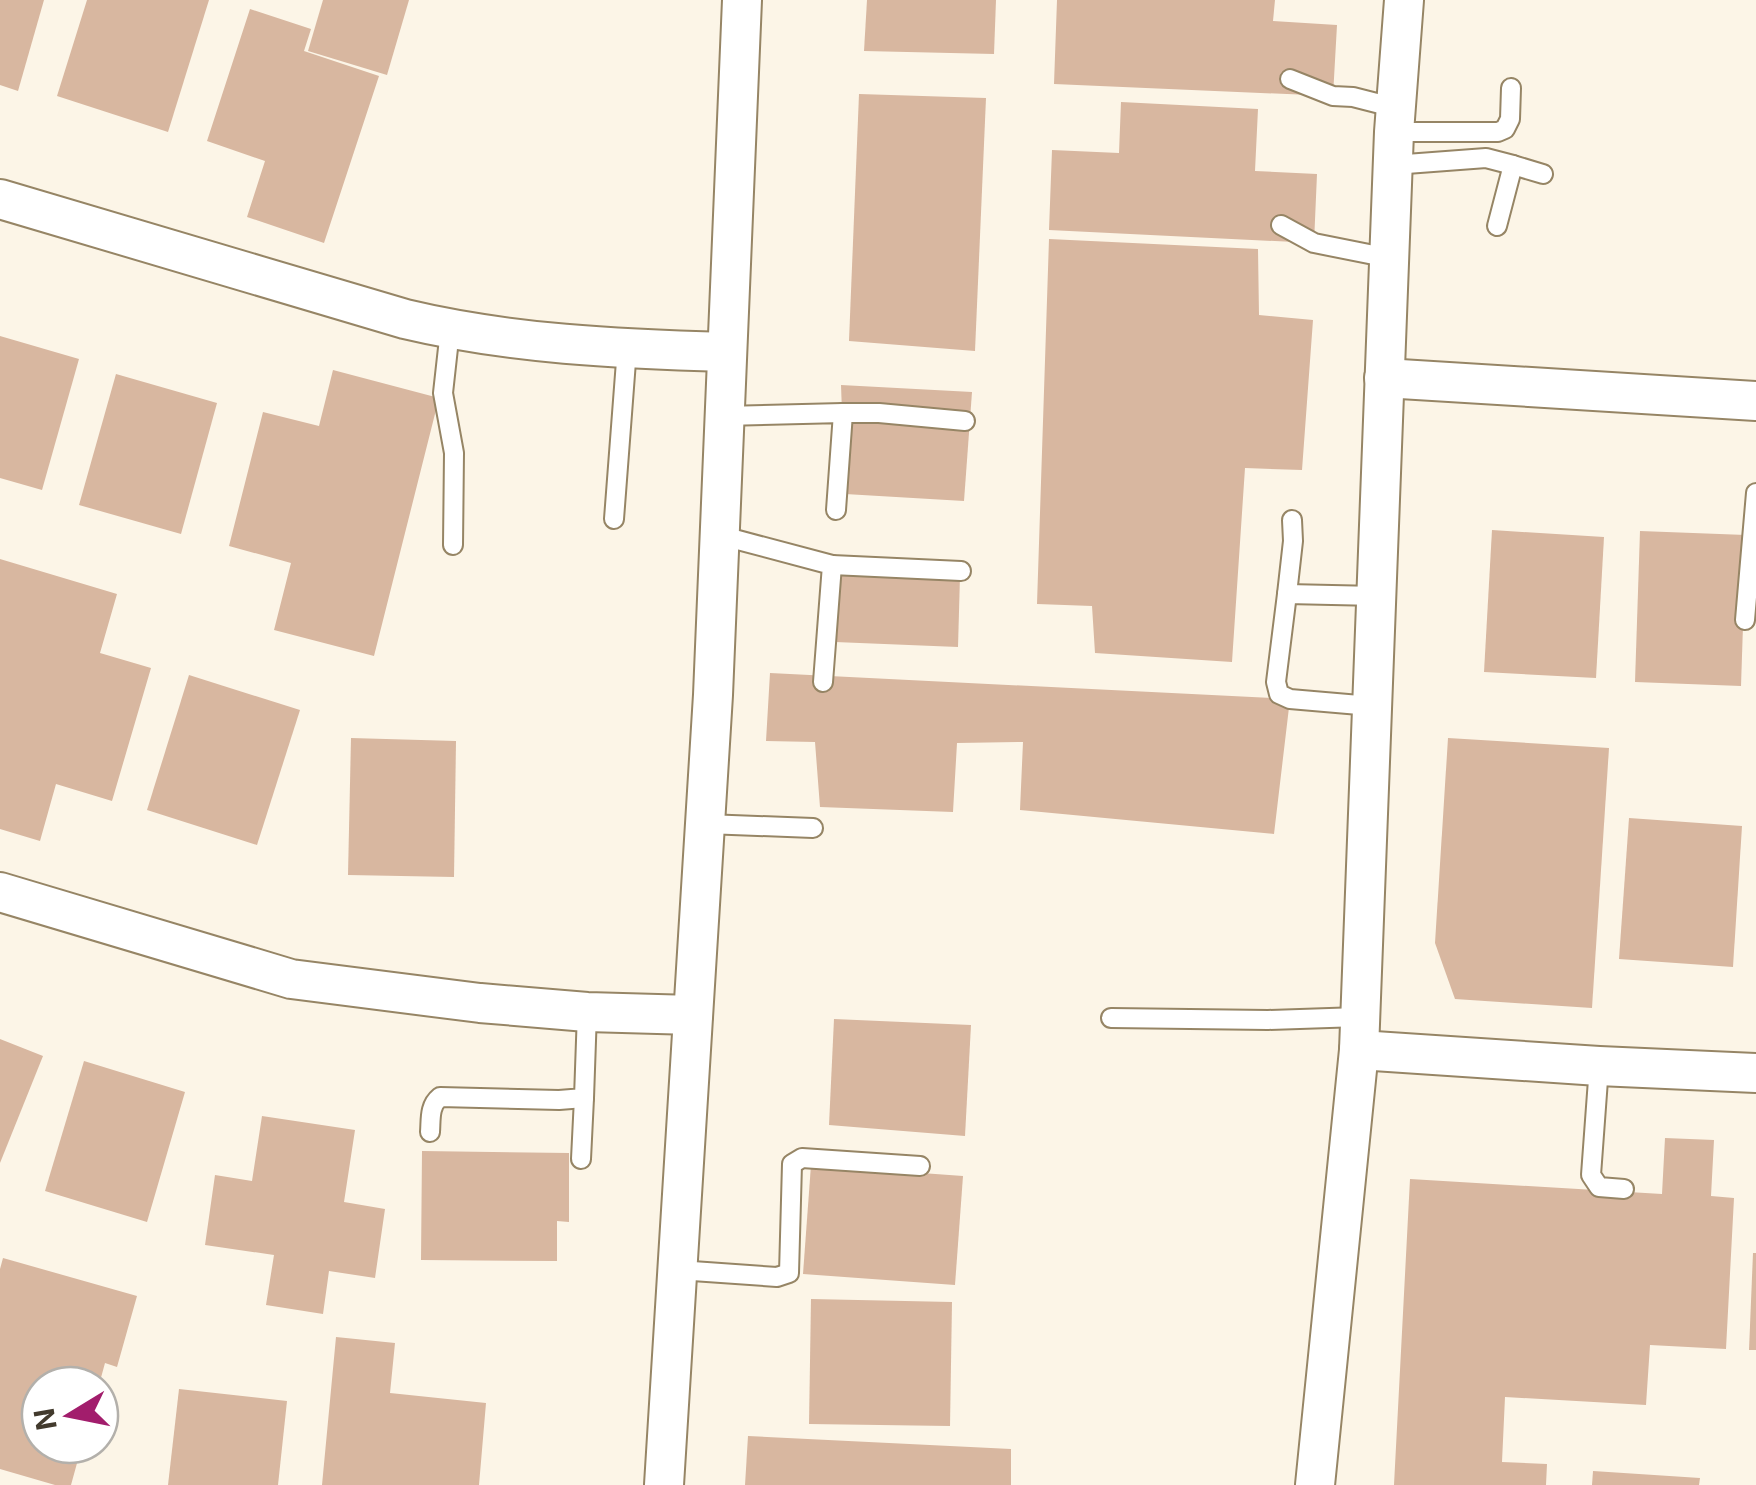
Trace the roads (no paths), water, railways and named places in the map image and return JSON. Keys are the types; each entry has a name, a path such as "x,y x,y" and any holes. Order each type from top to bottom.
{"street":[{"path":"664,1485 706,824 742,0"},
{"path":"1315,1485 1359,1033 1394,135 1404,0"},
{"path":"0,199 450,330 627,348 726,352"},
{"path":"1384,378 1756,401"},
{"path":"0,892 290,979 442,999 587,1012 693,1016"},
{"path":"1359,1033 1599,1066 1756,1073"}],"lane":[{"path":"1290,79 1333,96 1352,97 1394,135 1543,174"},
{"path":"1394,135 1505,129 1510,120 1511,88"},
{"path":"1497,226 1513,165"},
{"path":"1280,225 1314,243 1389,258"},
{"path":"450,330 443,393 454,453 453,545"},
{"path":"614,519 627,348"},
{"path":"836,510 843,413"},
{"path":"723,416 879,413 965,422"},
{"path":"1745,620 1756,493"},
{"path":"1292,520 1293,541 1276,682 1279,694 1300,701 1371,706"},
{"path":"719,535 832,565 961,572"},
{"path":"823,682 832,565"},
{"path":"1286,594 1377,596"},
{"path":"706,824 813,828"},
{"path":"581,1160 587,1012"},
{"path":"1110,1018 1268,1020 1359,1033"},
{"path":"1599,1066 1591,1175 1599,1188 1624,1188"},
{"path":"430,1132 433,1102 440,1097 584,1098"},
{"path":"678,1270 778,1277 788,1273 792,1164 802,1158 920,1166"}]}
